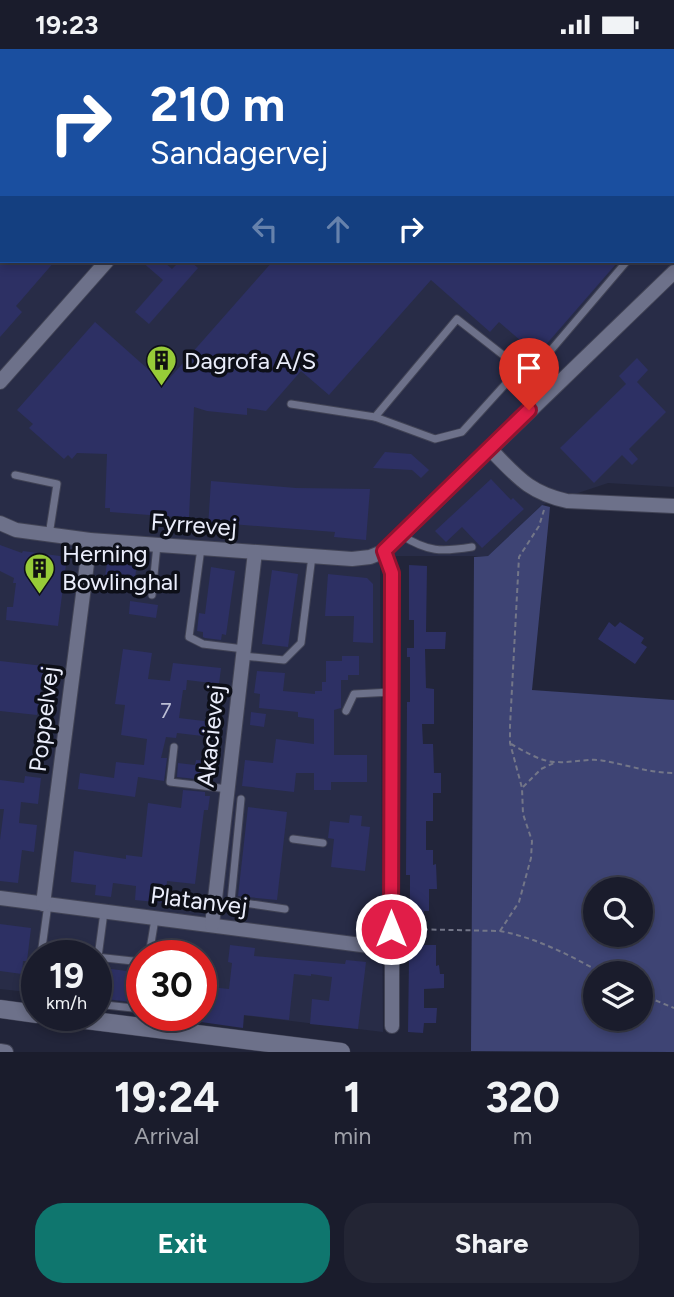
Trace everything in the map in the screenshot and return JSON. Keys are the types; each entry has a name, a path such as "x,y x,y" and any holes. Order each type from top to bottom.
{"main road":[{"path":"0,1009 21,1012"},
{"path":"112,1023 341,1052"}],"street":[{"path":"0,382 105,263"},
{"path":"392,1025 392,573 384,551 489,447 674,272"},
{"path":"489,447 533,490 552,497 567,501 674,506"},
{"name":"Fyrrevej","path":"0,523 16,530 49,535 158,545 352,559 370,557 384,551"},
{"name":"Poppelvej","path":"46,904 90,540"},
{"name":"Akacievej","path":"212,925 255,552"},
{"name":"Platanvej","path":"0,898 392,949"},
{"path":"0,1051 6,1052"}],"lane":[{"path":"291,404 375,417 435,439 462,432 522,370 546,356 625,263"},
{"path":"375,417 457,319 549,391"},
{"path":"15,475 57,484 49,535"},
{"path":"401,535 420,547 448,551 472,547"},
{"path":"152,596 158,545"},
{"path":"201,548 189,638 203,644 284,660 301,643 312,556"},
{"path":"346,711 354,694 392,692"},
{"path":"174,747 170,782 228,789"},
{"path":"241,799 231,901 285,909"},
{"path":"293,839 323,843"},
{"path":"43,940 46,904"},
{"path":"100,940 104,912"},
{"path":"152,940 156,918"}],"path":[{"path":"499,931 519,902 531,858 532,841 523,814 522,788 510,743 519,557 539,526 542,512 552,497"},
{"path":"510,743 554,762 584,759 652,773 674,773"},
{"path":"522,788 531,777 554,762"},
{"path":"391,929 499,931 539,941 583,963"},
{"path":"653,999 674,1008"}],"shaded area":[{"path":"0,263 674,263 674,487 608,483 542,505 488,556 380,556 383,1032 217,1012 217,940 126,940 126,1002 112,1001 112,940 21,940 21,991 0,989"},
{"path":"542,505 550,507 532,690 674,700 674,1052 471,1051 474,557 488,556"}],"building":[{"path":"0,263 53,263 16,306 22,312 0,337"},
{"path":"143,263 165,263 172,269 178,263 192,263 198,268 149,324 135,312 163,280"},
{"name":"Dagrofa A/S","path":"271,263 616,264 537,355 499,322 490,332 431,280 329,395 301,371 266,411 247,408 247,415 194,407 189,518 110,512 110,508 105,508 107,454 77,453 72,459 68,455 64,459 29,428 33,424 17,410 95,322 149,370 153,366 168,380"},
{"path":"637,358 648,370 637,382 666,412 629,449 638,459 632,465 622,455 594,483 560,448 626,384 619,376"},
{"path":"385,452 411,454 429,470 421,478 412,470 373,468"},
{"path":"491,479 524,509 482,548 462,527 446,542 435,531"},
{"path":"211,481 296,488 370,489 366,540 334,537 335,532 231,524 231,529 208,527"},
{"name":"Herning Bowlinghal","path":"0,545 22,553 67,557 58,626 6,620 7,607 13,607 16,583 13,583 14,578 0,571"},
{"path":"108,557 137,562 135,579 122,577 120,591 103,589"},
{"path":"409,565 427,566 426,632 446,632 445,649 425,649 426,688 434,689 434,724 422,724 423,744 433,744 434,773 441,773 441,793 433,793 433,821 426,821 426,850 433,850 437,889 429,889 429,911 424,911 424,918 410,918 410,875 406,875 407,702 410,702 410,657 407,657 407,648 414,648 414,620 409,620"},
{"path":"211,567 235,571 226,635 222,634 221,640 205,638 203,632 197,631 199,613 205,614"},
{"path":"272,570 298,574 288,647 262,644"},
{"path":"328,574 367,578 373,584 373,643 353,642 354,616 325,616"},
{"path":"130,601 158,605 156,618 129,614"},
{"path":"609,622 615,627 620,622 644,638 641,643 647,647 635,664 598,639"},
{"path":"123,649 152,653 148,679 170,681 173,663 221,668 219,684 187,680 186,690 183,690 179,718 212,722 211,737 177,733 176,738 166,737 161,758 167,758 164,781 138,777 135,797 78,789 80,773 114,778 116,762 144,765 147,739 121,735 125,705 115,704"},
{"path":"342,656 359,656 359,675 348,675 348,680 341,680 341,708 334,710 334,755 367,755 367,782 331,782 331,790 314,790 314,773 296,773 294,792 242,786 245,760 273,763 276,739 314,744 314,719 298,717 298,712 259,708 260,694 254,693 257,671 285,673 283,691 315,694 315,691 322,691 322,682 326,682 326,661 342,661"},
{"path":"0,661 44,666 37,715 0,711"},
{"path":"251,712 266,714 264,727 250,725"},
{"path":"196,760 208,761 206,780 177,777 178,763 195,765"},
{"path":"25,776 41,778 38,804 21,802 19,823 37,825 34,852 22,850 18,883 0,881 0,840 4,809 0,809 0,780 24,783"},
{"path":"183,790 205,792 205,796 210,796 208,810 204,810 195,884 167,881 165,903 135,900 136,886 113,883 111,897 95,895 96,885 71,882 74,851 126,859 126,855 142,857 148,803 181,808"},
{"path":"248,807 287,812 277,900 238,896"},
{"path":"350,815 362,816 361,826 370,827 365,871 331,867 334,839 328,838 330,821 349,823"},
{"path":"0,924 31,928 30,940 21,940 21,974 0,971"},
{"path":"230,945 255,948 254,956 345,964 346,960 366,962 358,1029 310,1024 312,999 329,1001 332,977 311,974 294,974 289,1020 244,1015 243,1028 217,1024 217,988 229,989 232,963 228,962"},
{"path":"409,945 436,945 436,966 439,965 440,974 444,974 444,988 424,989 424,1008 437,1008 436,1023 424,1023 423,1033 408,1032 409,958 405,958 405,950 409,949"},
{"path":"112,969 126,971 126,1001 112,1000"}],"place":[{"name":"Dagrofa A/S","path":"161,388"},
{"name":"Herning Bowlinghal","path":"39,595"}],"route":[{"path":"391,929 392,573 390,561 384,551 529,410"}]}
